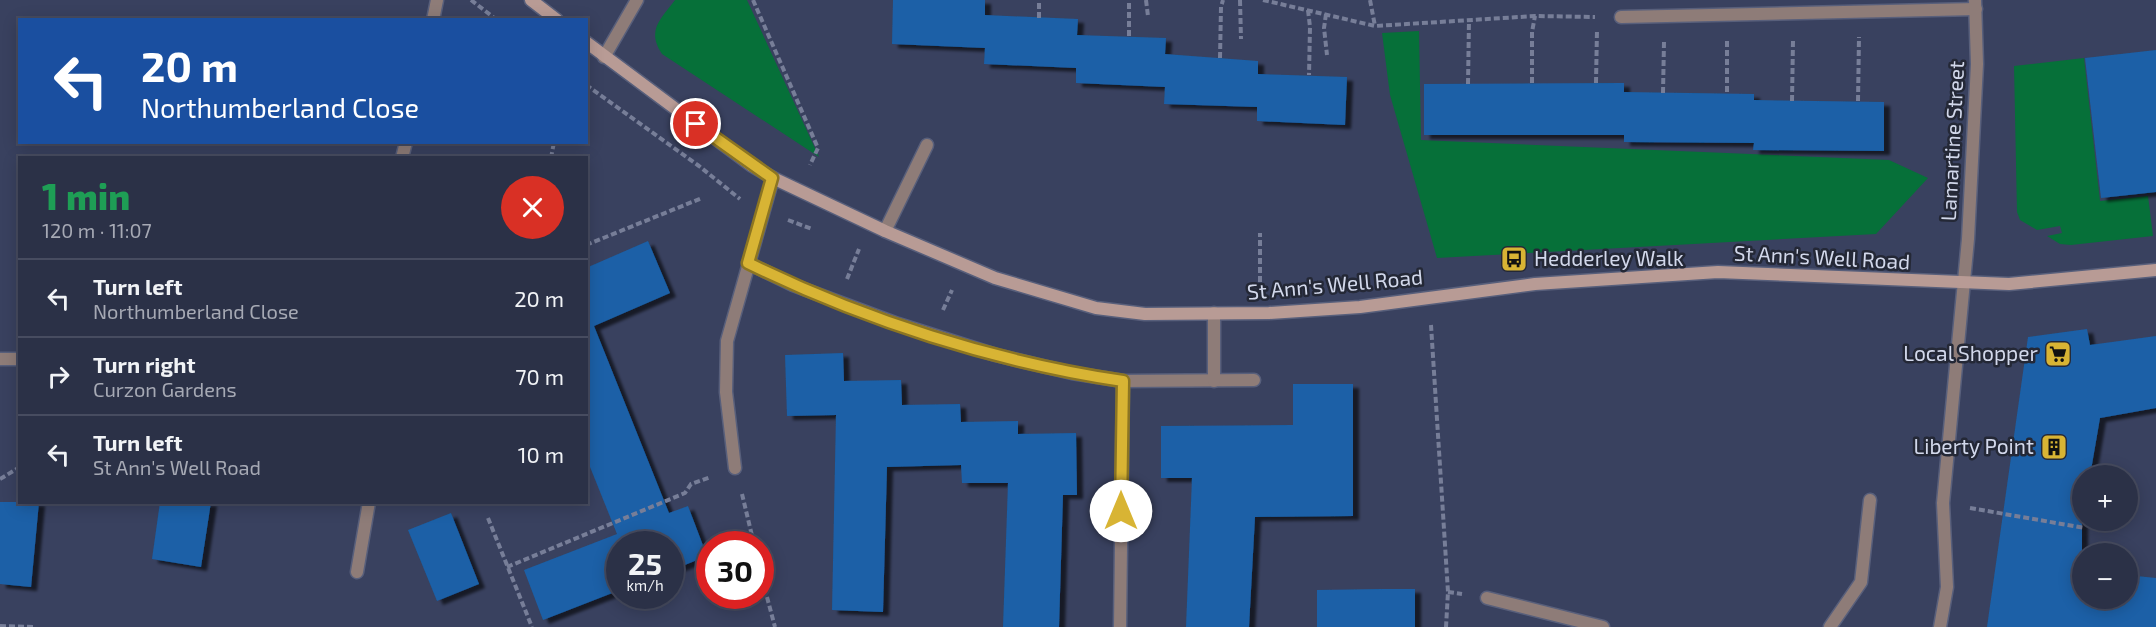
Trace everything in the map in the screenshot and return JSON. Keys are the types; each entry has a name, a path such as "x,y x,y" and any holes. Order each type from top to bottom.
{"street":[{"path":"433,18 437,0"},
{"path":"531,0 554,18"},
{"path":"604,57 637,0"},
{"path":"1621,17 1861,6 1976,4"},
{"name":"Lamartine Street","path":"1940,627 1947,587 1943,503 1968,239 1977,64 1976,4"},
{"name":"St Ann's Well Road","path":"588,44 751,165 772,178 885,231 995,278 1096,308 1144,314 1269,313 1360,307 1535,284 1718,272 1963,284 2009,284 2156,270"},
{"path":"885,231 927,145"},
{"path":"735,468 726,392 727,341 772,178"},
{"path":"748,263 792,285 909,328 996,355 1072,373 1123,381 1254,380"},
{"path":"1214,313 1214,381"},
{"path":"0,359 18,359"},
{"path":"1120,627 1123,381"},
{"path":"1830,627 1861,582 1870,500"},
{"path":"357,572 369,504"},
{"path":"1487,598 1603,627"}],"path":[{"path":"471,0 494,18"},
{"path":"753,0 818,148 810,165"},
{"path":"1038,18 1039,0"},
{"path":"1129,0 1129,36"},
{"path":"1146,0 1148,16"},
{"path":"1220,58 1223,0"},
{"path":"1239,0 1241,39"},
{"path":"1263,0 1375,26 1535,16 1621,17"},
{"path":"1370,0 1375,26"},
{"path":"1308,10 1309,75"},
{"path":"1326,14 1324,28 1327,55"},
{"path":"1532,83 1532,32 1535,16"},
{"path":"1468,84 1469,20"},
{"path":"1596,33 1596,83"},
{"path":"1792,101 1793,45"},
{"path":"1663,48 1663,93"},
{"path":"1858,101 1859,48"},
{"path":"1727,49 1727,93"},
{"path":"588,244 702,198"},
{"path":"1260,233 1260,282"},
{"path":"1427,297 1433,346 1448,592 1446,627"},
{"path":"0,479 18,468"},
{"path":"507,567 685,493 691,484 735,468 751,531"},
{"path":"1943,503 2072,526"},
{"path":"488,518 532,627"},
{"path":"770,609 775,627"},
{"path":"0,626 34,627"}],"green space":[{"path":"675,0 747,0 819,157 662,54 657,46 655,31"},
{"path":"1419,31 1421,140 1889,160 1928,178 1876,234 1437,258 1390,95 1382,33"},
{"path":"2084,58 2100,201 2148,196 2153,236 2071,245 2060,244 2047,236 2062,233 2060,226 2037,230 2020,220 2017,212 2014,66"}],"building":[{"path":"893,0 985,0 985,15 1078,19 1077,35 1166,38 1165,54 1258,61 1258,74 1347,77 1345,125 1257,121 1257,107 1164,104 1165,87 1076,83 1076,68 984,64 985,48 892,44"},
{"path":"2156,50 2156,192 2101,198 2085,58"},
{"path":"1624,83 1624,92 1754,94 1754,100 1884,102 1884,151 1753,150 1754,143 1624,142 1624,135 1424,135 1424,84"},
{"path":"648,241 670,293 594,326 669,513 688,506 698,531 696,560 684,565 684,531 616,531 588,462 588,267"},
{"name":"Liberty Point","path":"2087,329 2090,345 2156,336 2156,408 2100,418 2092,465 2072,465 2072,531 2082,531 2082,543 2072,543 2072,609 2138,609 2138,576 2156,578 2156,627 1987,627 2028,337"},
{"path":"843,353 844,381 901,380 902,405 960,404 961,422 1018,421 1018,434 1076,433 1077,495 1063,495 1059,627 1003,627 1008,483 962,483 961,465 887,467 883,612 832,610 836,415 787,416 785,355"},
{"path":"1293,384 1353,384 1353,516 1255,517 1249,627 1186,627 1192,478 1161,478 1161,426 1293,425"},
{"path":"0,502 39,504 31,587 0,584"},
{"path":"160,504 211,504 201,567 152,559"},
{"path":"451,513 479,584 437,601 408,530"},
{"path":"606,538 606,595 543,620 524,570"},
{"path":"1415,589 1415,627 1317,627 1317,590"}],"place":[{"name":"Hedderley Walk","path":"1514,259"},
{"name":"Local Shopper","path":"2058,354"},
{"name":"Liberty Point","path":"2054,447"}],"route":[{"path":"696,124 772,178 748,263 792,285 898,324 996,355 1072,373 1123,381 1121,511"}]}
